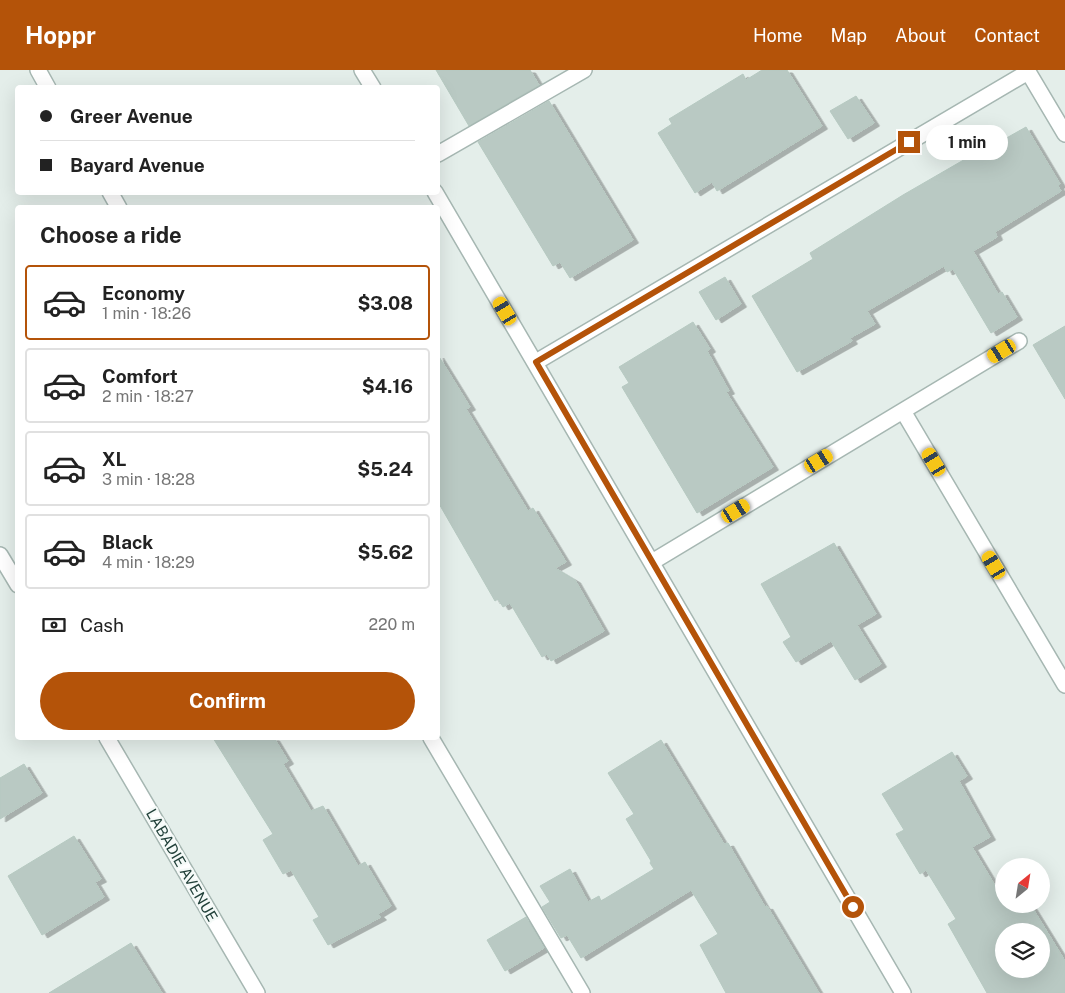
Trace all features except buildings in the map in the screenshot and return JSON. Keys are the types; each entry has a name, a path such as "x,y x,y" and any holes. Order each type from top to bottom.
{"street":[{"path":"38,70 46,85"},
{"path":"362,70 371,85"},
{"path":"440,153 584,70"},
{"path":"536,362 1028,71 1065,134"},
{"path":"437,195 903,993"},
{"path":"652,562 1019,341"},
{"path":"903,411 1065,685"},
{"path":"0,555 15,580"},
{"name":"LABADIE AVENUE","path":"108,740 258,993"},
{"path":"432,740 582,993"}],"route":[{"path":"853,907 536,362 909,142"}]}
